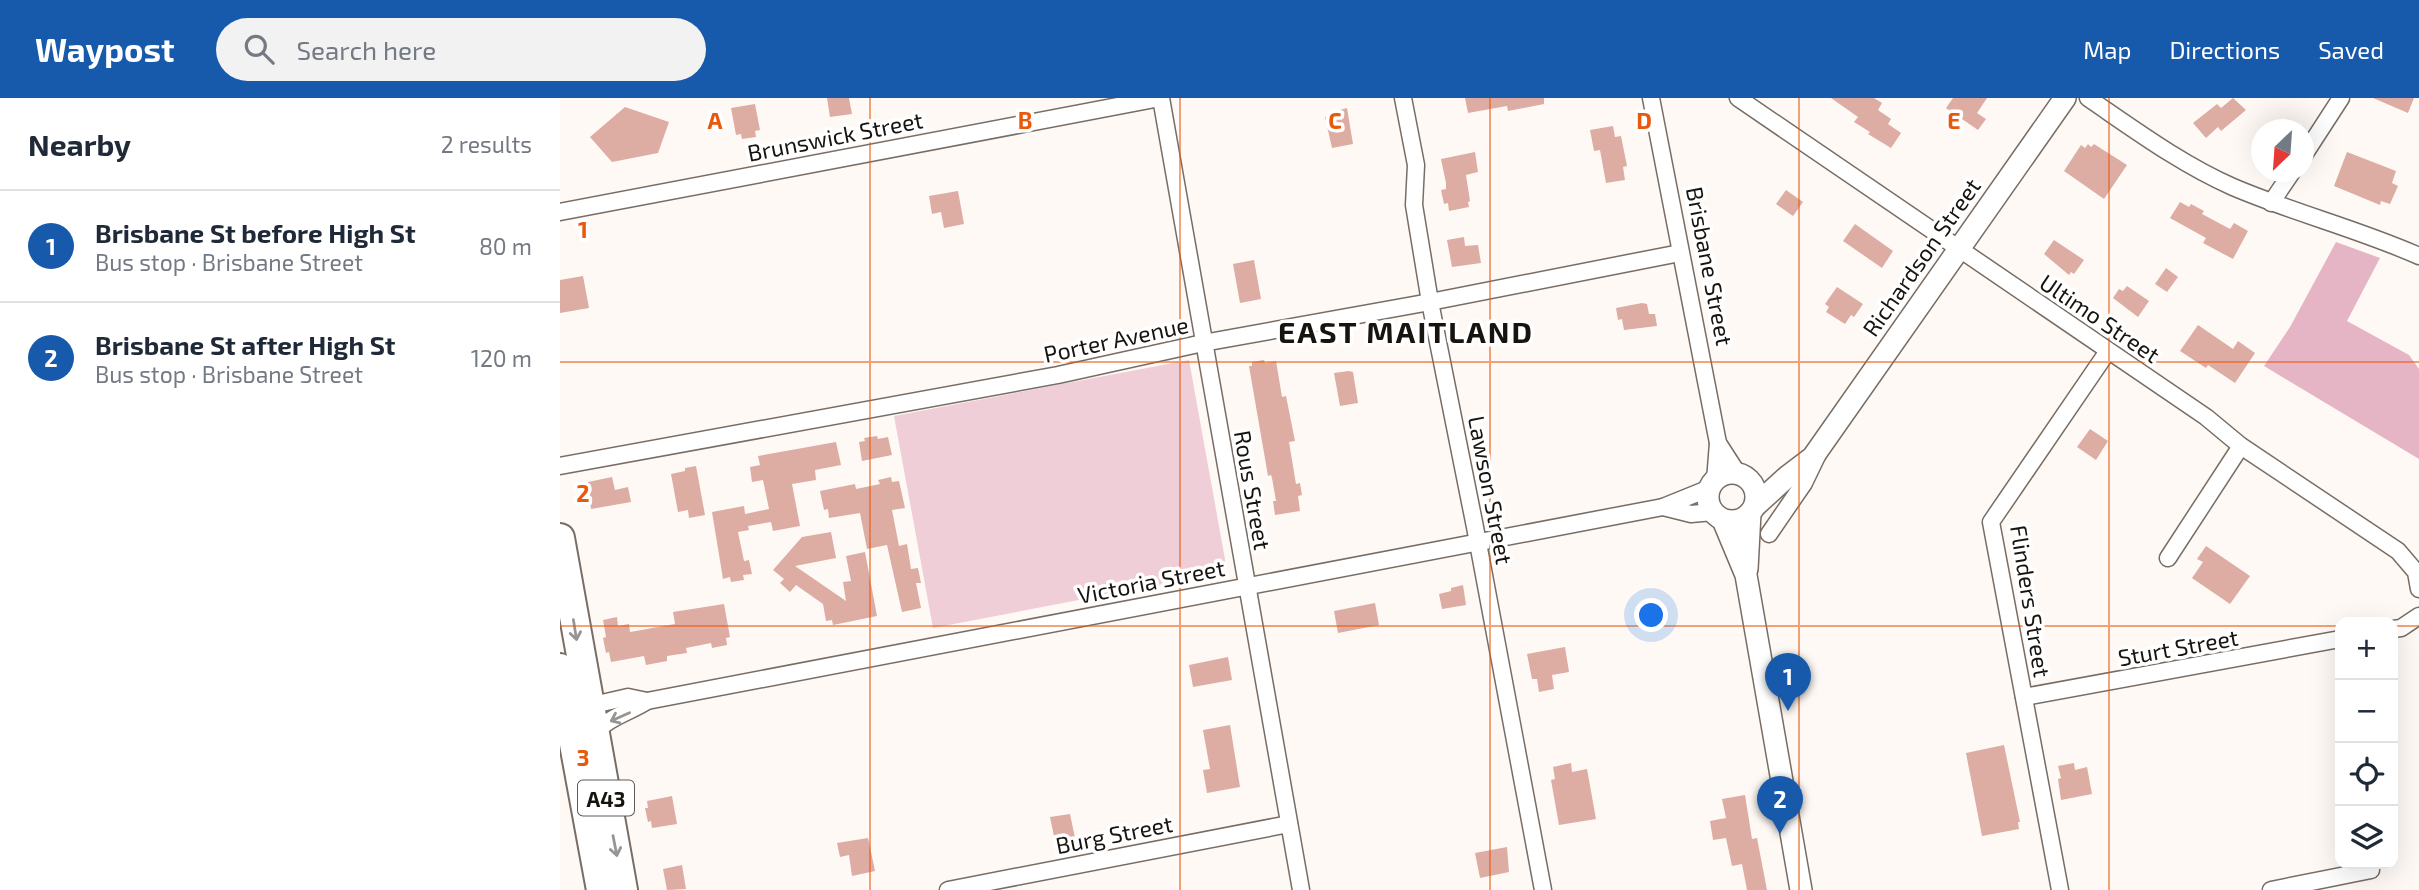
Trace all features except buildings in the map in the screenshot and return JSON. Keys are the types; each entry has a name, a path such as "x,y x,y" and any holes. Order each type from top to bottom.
{"highway":[{"name":"A43","path":"560,538 577,758 601,890"},
{"name":"A43","path":"573,704 623,890"}],"main road":[{"name":"Richardson Street","path":"1753,509 1788,476 1806,464 1821,447 2065,98"},
{"path":"1788,476 1742,476 1730,473 1712,484 1708,500 1746,575 1801,890"},
{"path":"1742,476 1755,491 1746,575"},
{"path":"1718,516 1738,521 1753,509"}],"street":[{"name":"Brunswick Street","path":"560,212 1161,98"},
{"name":"Rous Street","path":"1161,98 1301,890"},
{"name":"Lawson Street","path":"1403,98 1416,165 1413,205 1430,302 1543,890"},
{"name":"Brisbane Street","path":"1651,98 1718,443 1712,484"},
{"name":"Ultimo Street","path":"1738,98 2206,417 2241,446 2398,551 2416,572 2419,589"},
{"path":"2088,98 2174,157 2232,187 2370,234 2419,256"},
{"path":"2314,140 2341,98"},
{"path":"2271,202 2285,182"},
{"name":"Porter Avenue","path":"560,466 1058,375 1203,343 1680,253"},
{"name":"Flinders Street","path":"2060,890 1992,522 2108,351"},
{"name":"Brisbane Street","path":"1718,443 1742,476"},
{"path":"2168,558 2241,446"},
{"name":"Richardson Street","path":"1769,534 1804,483 1821,447"},
{"name":"Victoria Street","path":"573,704 628,697 647,701 1478,543 1664,507 1712,484"},
{"name":"Victoria Street","path":"1664,507 1691,514 1718,516"},
{"path":"2398,628 2419,616"},
{"name":"Sturt Street","path":"2024,697 2335,640"},
{"name":"Victoria Street","path":"573,704 605,723 647,701"},
{"name":"Burg Street","path":"948,890 1289,824"},
{"path":"2271,890 2371,870"}],"shaded area":[{"path":"2336,242 2380,258 2347,321 2409,355 2419,369 2419,459 2264,366 2290,327"},
{"path":"1189,360 1226,565 1220,573 933,628 894,416"}],"place":[{"name":"Brisbane St before High St","path":"1788,711"},
{"name":"Brisbane St after High St","path":"1780,834"}],"district":[{"name":"EAST MAITLAND","path":"1406,331"}]}
